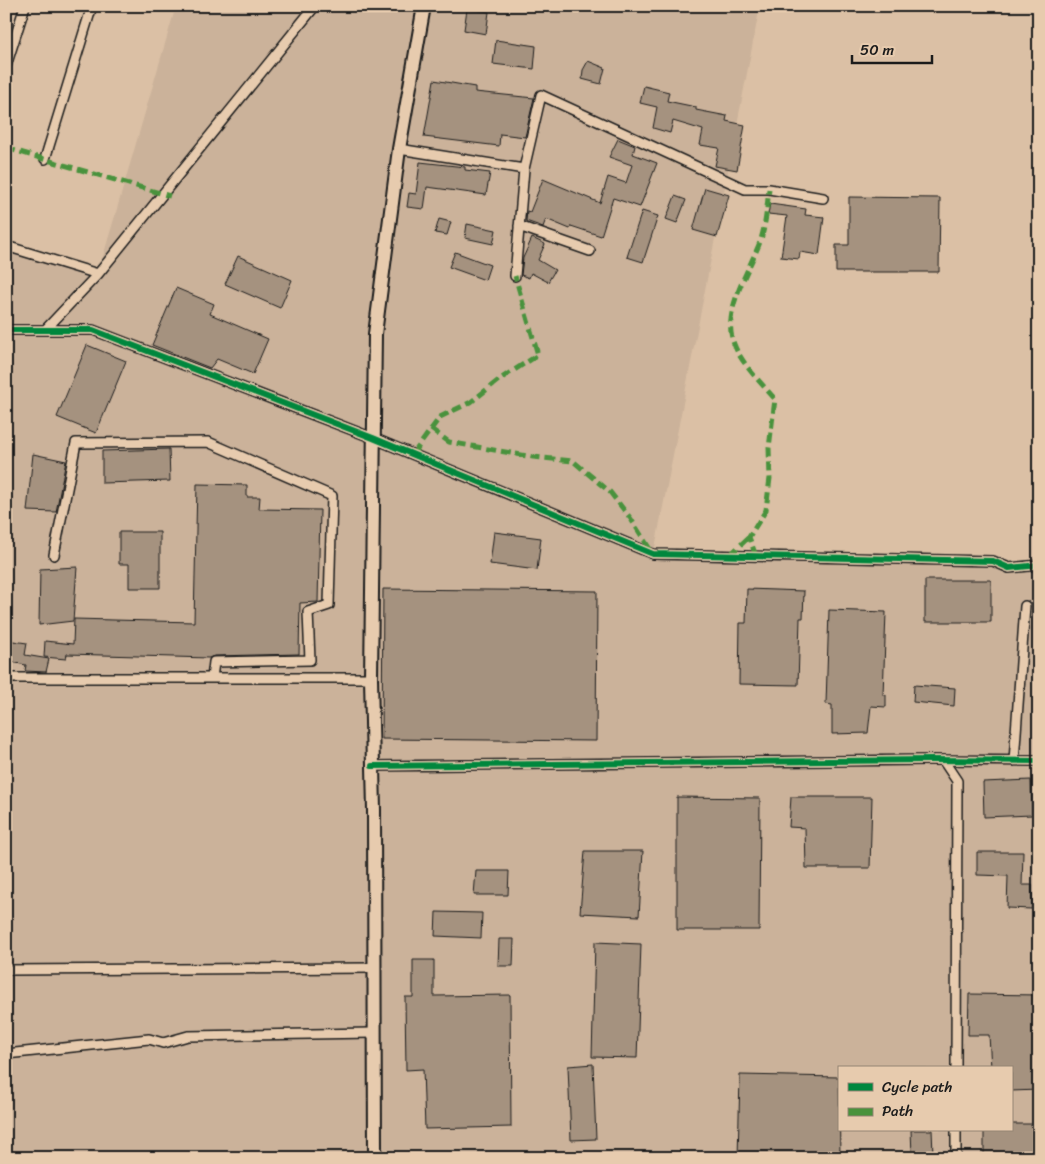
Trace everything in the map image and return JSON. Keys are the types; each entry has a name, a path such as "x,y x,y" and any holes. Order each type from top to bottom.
{"main road":[{"path":"375,1158 373,1033 374,810 371,678 375,334 399,148 424,6"}],"street":[{"path":"6,66 24,6"},
{"path":"45,159 92,6"},
{"path":"46,330 98,274 315,6"},
{"path":"515,276 524,168 542,95 745,189 769,189 823,198"},
{"path":"399,148 524,168"},
{"path":"520,226 590,251"},
{"path":"6,246 98,274"},
{"path":"6,330 93,330 373,438 654,554 993,561 1009,568 1039,564"},
{"path":"54,555 76,444 208,442 332,496 329,605 308,612 310,660 214,662 212,678"},
{"path":"1014,761 1025,606"},
{"path":"6,678 371,678"},
{"path":"943,760 957,781 956,1066"},
{"path":"372,766 943,760 1039,761"},
{"path":"6,970 374,968"},
{"path":"6,1054 149,1039 163,1043 188,1036 373,1033"},
{"path":"956,1132 956,1158"}],"shaded area":[{"path":"176,6 760,6 654,553 993,561 1009,568 1039,565 1039,1158 6,1158 6,246 98,274"}],"building":[{"path":"467,9 489,12 486,34 464,30"},
{"path":"496,40 536,46 534,69 493,64"},
{"path":"588,61 605,68 601,84 582,79 583,70"},
{"path":"434,80 475,87 475,92 534,98 525,137 500,134 499,146 424,137"},
{"path":"644,86 669,92 667,101 696,107 696,110 727,116 726,121 745,125 737,170 715,166 719,148 700,145 703,130 673,121 670,133 653,128 657,107 640,103"},
{"path":"618,139 635,146 633,154 657,163 640,207 613,198 601,236 571,226 570,229 546,219 543,227 526,221 527,211 530,212 543,179 600,203 608,177 626,183 632,165 609,157"},
{"path":"420,162 465,167 465,170 490,173 486,195 427,187 424,209 407,207 409,193 416,194"},
{"path":"705,188 729,195 717,237 693,230"},
{"path":"675,196 686,200 677,223 666,219"},
{"path":"849,197 940,198 939,272 836,272 836,245 849,245"},
{"path":"770,204 806,209 805,215 824,217 819,255 800,252 799,259 781,257 787,216 768,214"},
{"path":"642,211 658,216 643,262 627,257"},
{"path":"439,219 451,222 447,235 435,233"},
{"path":"467,224 496,230 493,244 465,238"},
{"path":"532,238 545,244 538,260 555,270 548,282 531,273 529,278 521,275 523,258"},
{"path":"455,252 490,265 485,280 449,267"},
{"path":"238,256 292,280 280,308 225,284"},
{"path":"176,288 214,304 210,314 268,339 253,374 217,359 210,368 152,345"},
{"path":"87,345 126,361 96,433 57,417"},
{"path":"169,449 170,481 102,483 102,451"},
{"path":"33,454 66,461 56,512 27,511"},
{"path":"197,484 247,485 247,497 260,497 259,509 320,510 318,602 300,603 299,654 214,656 209,658 67,654 66,659 44,657 45,641 73,644 74,619 194,622"},
{"path":"119,532 160,532 160,588 129,588 129,564 119,564"},
{"path":"494,532 541,538 537,570 490,564"},
{"path":"77,567 73,621 39,625 40,569"},
{"path":"925,580 991,580 991,622 925,622"},
{"path":"383,589 597,591 596,741 382,739"},
{"path":"747,589 804,591 803,618 800,618 798,685 739,684 740,623 746,623"},
{"path":"829,610 886,612 883,695 886,695 886,707 871,706 868,733 832,734 832,705 826,704"},
{"path":"6,640 27,643 25,655 49,659 46,672 25,671 26,665 6,661"},
{"path":"914,685 955,688 954,706 913,702"},
{"path":"1031,780 1032,815 984,817 983,782"},
{"path":"677,797 760,798 759,930 677,930"},
{"path":"791,797 872,797 870,868 806,868 805,828 789,827"},
{"path":"585,851 643,851 639,916 580,913"},
{"path":"977,852 1023,852 1022,885 1032,885 1032,909 1007,908 1008,876 977,875"},
{"path":"476,871 509,871 508,895 474,895"},
{"path":"436,912 482,913 481,938 435,936"},
{"path":"499,939 514,939 513,966 498,966"},
{"path":"595,942 641,944 637,1058 592,1057"},
{"path":"413,960 434,960 434,996 510,995 511,1127 425,1129 423,1069 406,1070 405,997 413,997"},
{"path":"969,994 1039,995 1039,1090 1012,1091 1012,1066 991,1066 989,1035 968,1035"},
{"path":"593,1064 596,1139 571,1140 568,1066"},
{"path":"740,1075 838,1077 840,1158 738,1158"},
{"path":"1012,1124 1039,1124 1039,1158 984,1158 984,1132 1012,1132"},
{"path":"911,1132 932,1132 933,1154 912,1155"}],"marked path":[{"path":"6,148 170,196"},
{"path":"756,556 749,537 766,510 770,478 769,448 775,399 752,373 737,351 731,332 731,319 738,292 762,236 769,189"},
{"path":"413,454 440,417 471,402 500,379 538,355 515,276"},
{"path":"431,429 449,442 533,457 573,461 610,492 631,519 653,554"},
{"path":"730,555 749,537"}],"cycle path":[{"path":"6,330 93,330 373,438 653,554 993,561 1009,568 1039,565"},
{"path":"372,766 930,760 1039,761"}]}
